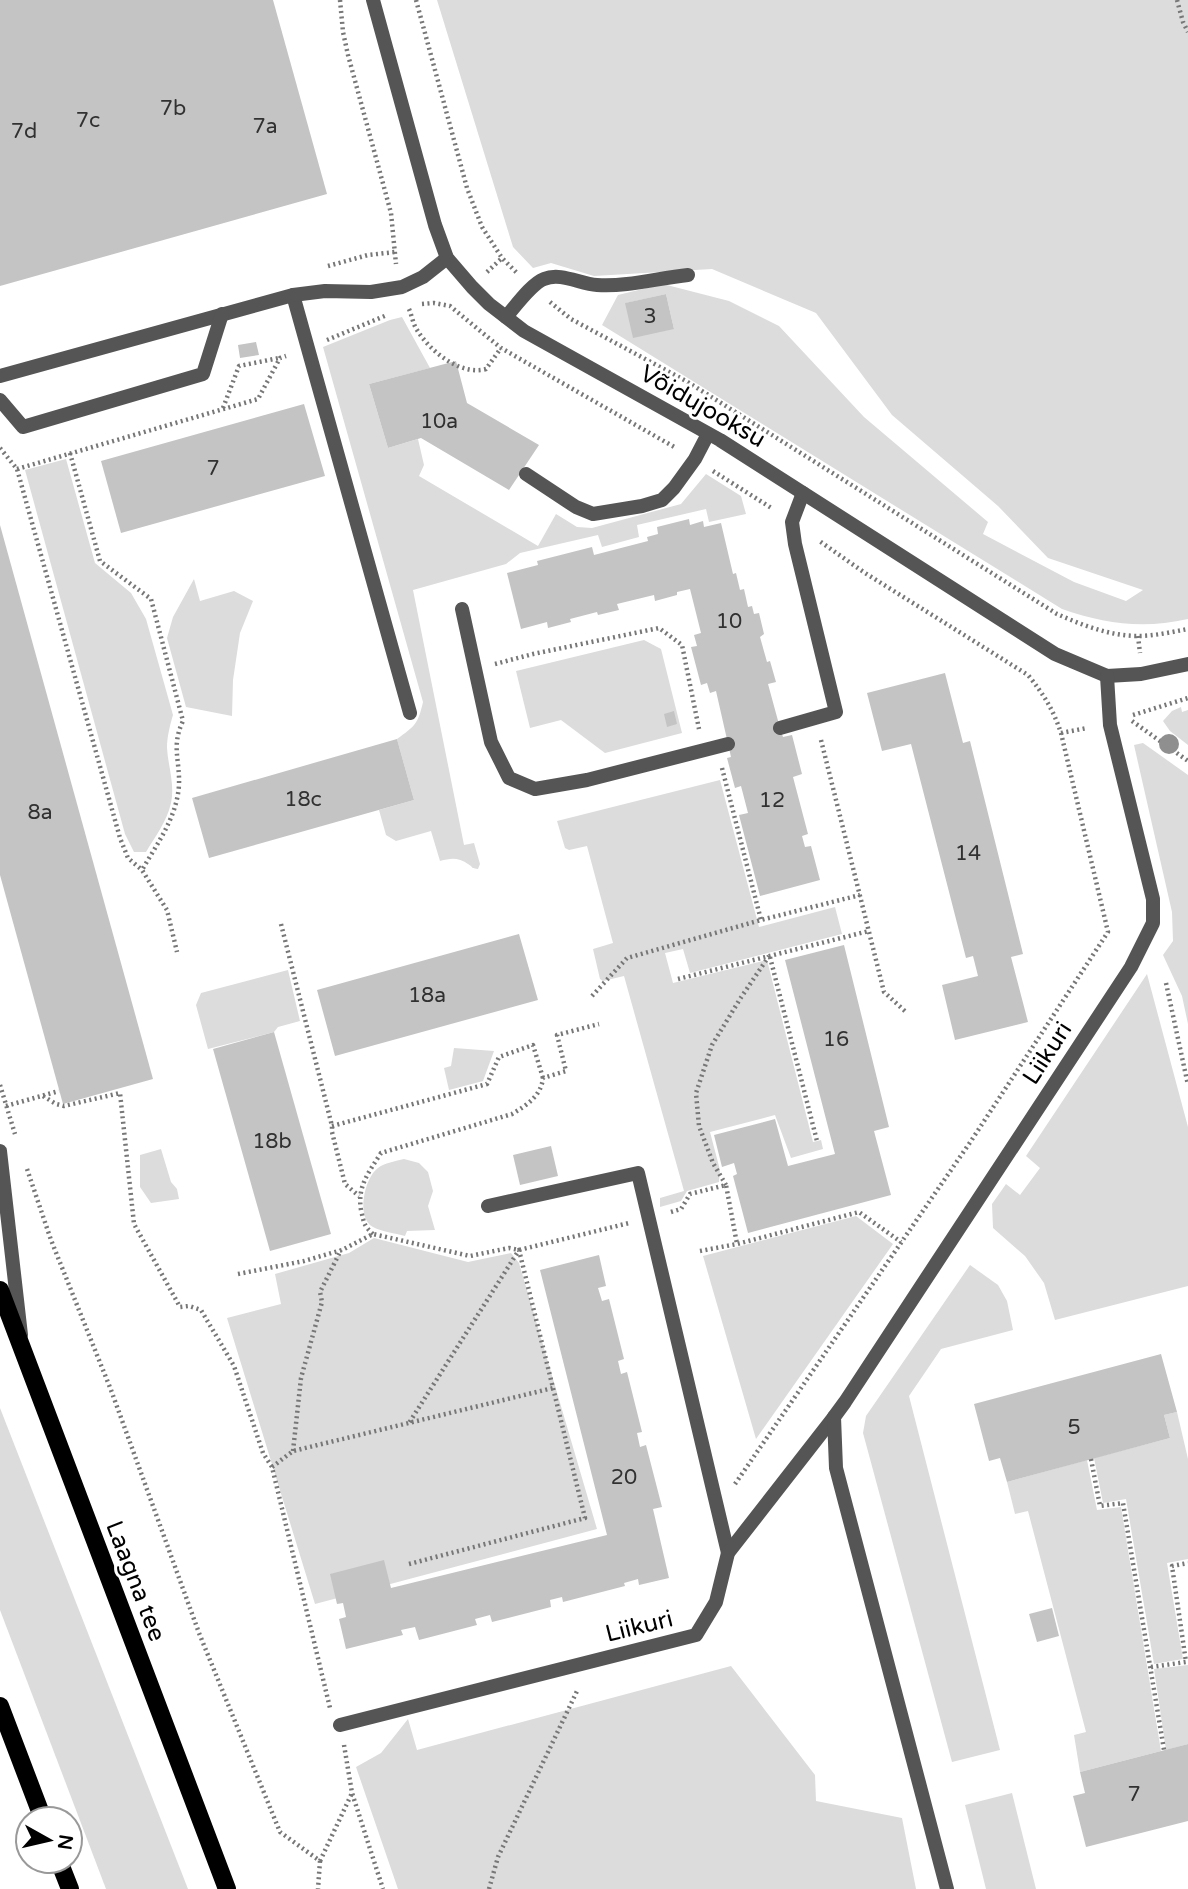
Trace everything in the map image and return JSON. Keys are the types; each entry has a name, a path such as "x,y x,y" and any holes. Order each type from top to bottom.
{"main road":[{"name":"Laagna tee","path":"0,1290 227,1889"},
{"path":"0,1706 38,1805"}],"street":[{"name":"Võidujooksu","path":"373,0 435,225 447,258 472,287 506,317 524,331 708,434 1055,654 1107,676 1141,674 1188,664"},
{"path":"0,376 293,295 402,288 423,277 447,258"},
{"path":"506,317 533,287 544,279 562,277 596,285 640,283 688,275"},
{"path":"293,295 410,713"},
{"path":"0,400 23,427 203,374 222,314"},
{"path":"526,474 576,507 593,514 642,506 662,500 674,488 695,459 708,434"},
{"path":"780,728 836,712 795,544 792,522 803,493"},
{"path":"463,609 491,742 509,778 535,789 587,780 716,747"},
{"name":"Liikuri","path":"340,1725 696,1635 716,1602 728,1553 853,1391 1131,967 1153,923 1153,899 1110,725 1107,676"},
{"path":"0,1151 23,1354"},
{"path":"488,1206 638,1173 728,1553"},
{"path":"834,1417 836,1468 947,1889"}],"path":[{"path":"416,0 467,188 482,227 502,258 571,319 686,381 1057,614 1082,625 1138,636 1188,629"},
{"path":"1177,0 1188,32"},
{"path":"408,306 416,329 436,354 464,369 477,372 486,369 501,348"},
{"path":"223,409 239,366 280,358 396,311"},
{"path":"17,469 258,399 280,358"},
{"path":"0,448 17,469 120,838 128,858 142,870 167,910 177,952"},
{"path":"70,453 100,561 151,599 183,721 177,734 179,784 176,804 166,829 142,870"},
{"path":"475,669 533,653 659,628 682,645 716,747 761,920"},
{"path":"717,1511 971,1141 1108,932 1061,733 1047,699 1028,675"},
{"path":"815,718 884,992 907,1013"},
{"path":"1127,718 1188,761"},
{"path":"592,996 627,958 860,895"},
{"path":"281,924 345,1184 359,1196"},
{"path":"678,979 869,931"},
{"path":"737,1244 726,1185 713,1163 699,1126 696,1093 712,1045 769,956"},
{"path":"769,956 817,1141"},
{"path":"1166,983 1188,1085"},
{"path":"542,1078 566,1071 557,1035 599,1024"},
{"path":"332,1126 487,1084 499,1057 533,1045 542,1086 538,1094 525,1106 512,1114 381,1153 359,1196 364,1226 373,1234 470,1256 509,1248 519,1250 648,1219 681,1209 690,1194 726,1185"},
{"path":"0,1085 18,1143"},
{"path":"6,1106 59,1091"},
{"path":"43,1096 64,1106 120,1093 134,1224 180,1307 189,1306 201,1310 234,1366 263,1453 272,1467 329,1706 340,1725 352,1793 383,1889"},
{"path":"26,1167 199,1633 281,1832 320,1861"},
{"path":"700,1251 859,1212 901,1242"},
{"path":"238,1274 304,1261 342,1250 373,1234"},
{"path":"293,1451 301,1378 321,1302 320,1292 342,1250"},
{"path":"409,1564 585,1518 519,1250"},
{"path":"409,1423 519,1250"},
{"path":"272,1467 293,1451 553,1388"},
{"path":"1091,1459 1100,1506 1123,1503 1164,1750"},
{"path":"1150,1667 1186,1662 1171,1566 1188,1563"},
{"path":"489,1889 498,1857 591,1662"},
{"path":"318,1889 320,1861 352,1793"}],"shaded area":[{"path":"437,0 1188,0 1188,619 1155,624 1124,623 1062,609 602,325 618,295 663,284 729,301 779,326 864,417 988,522 983,534 1074,582 1126,601 1143,590 1048,558 998,506 892,415 816,313 712,269 594,276 551,263 533,268 513,247","holes":["666,294 674,329 626,303"]},
{"path":"402,317 430,368 369,384 388,448 418,439 424,465 419,476 538,546 556,514 577,527 592,528 681,504 706,474 741,496 746,514 709,522 706,509 637,525 639,537 602,547 598,535 520,553 506,564 413,590 464,845 474,843 480,864 478,869 458,859 440,861 431,831 396,841 386,835 379,810 414,800 397,739 415,724 423,702 323,347"},
{"path":"66,459 95,563 131,593 146,619 173,715 167,748 172,782 171,803 164,822 146,852 134,852 125,834 25,470"},
{"path":"194,579 200,601 234,591 253,601 240,633 233,680 232,716 186,707 167,638 173,617"},
{"path":"644,640 661,649 682,733 605,753 561,720 530,728 516,671"},
{"path":"1181,707 1182,712 1188,710 1188,745 1170,731 1163,721 1172,711"},
{"path":"1143,743 1188,775 1188,1024 1182,996 1163,955 1173,941 1172,912 1134,745"},
{"path":"720,780 759,927 835,907 842,934 690,973 683,949 665,953 673,983 767,960 813,1142 821,1140 823,1149 791,1158 775,1115 710,1132 720,1170 719,1182 687,1191 681,1201 660,1207 660,1198 684,1191 624,976 603,981 600,979 593,949 613,943 587,846 569,850 565,848 557,821"},
{"path":"288,970 300,1021 278,1027 274,1032 208,1049 196,1005 201,993"},
{"path":"1147,974 1188,1127 1188,1286 1055,1320 1044,1283 1025,1256 993,1228 992,1204 1006,1184 1020,1195 1040,1168 1026,1156"},
{"path":"454,1048 494,1051 483,1081 449,1090 444,1068 451,1066"},
{"path":"161,1149 179,1199 151,1203 140,1187 140,1155"},
{"path":"404,1159 419,1163 428,1172 433,1191 428,1206 435,1230 407,1231 405,1236 373,1227 368,1222 363,1207 366,1189 373,1173 383,1165"},
{"path":"856,1216 893,1244 756,1439 703,1256"},
{"path":"374,1238 468,1262 511,1253 519,1263 597,1529 315,1604 227,1318 281,1304 275,1274 349,1253"},
{"path":"970,1265 998,1285 1007,1301 1013,1330 941,1349 909,1396 1000,1750 952,1762 863,1433 866,1416"},
{"path":"0,1408 188,1889 106,1889 84,1831 84,1805 74,1805 0,1610"},
{"path":"1177,1412 1188,1459 1188,1559 1167,1563 1183,1659 1154,1664 1126,1499 1103,1503 1094,1458 1170,1438 1164,1415"},
{"path":"1087,1460 1097,1510 1121,1507 1161,1751 1080,1772 1074,1735 1086,1732 1028,1511 1015,1514 1007,1482"},
{"path":"1188,1665 1188,1744 1166,1750 1154,1669"},
{"path":"731,1666 815,1775 816,1801 902,1818 916,1889 398,1889 356,1767 381,1753 408,1719 417,1750"},
{"path":"1012,1793 1036,1889 986,1889 965,1805"}],"building":[{"path":"0,0 273,0 327,194 0,286"},
{"path":"666,294 674,329 633,338 625,303"},
{"path":"256,342 259,355 240,358 238,345"},
{"path":"456,361 467,403 539,445 509,490 421,438 388,448 369,384"},
{"path":"304,404 325,476 121,533 101,461"},
{"path":"689,519 690,525 703,521 704,527 721,523 733,574 736,573 740,590 744,589 748,607 752,606 754,614 759,613 764,634 760,637 776,682 768,684 783,737 792,735 802,774 793,777 808,834 802,836 805,847 811,846 820,880 760,896 739,815 748,813 741,786 735,788 727,758 731,757 716,691 710,693 707,683 701,685 691,647 697,646 694,635 701,633 690,589 655,601 654,595 617,604 619,610 598,615 597,612 548,628 547,622 521,629 507,573 538,565 537,561 592,547 594,555 648,541 647,537 658,534 657,527"},
{"path":"0,525 153,1079 63,1104 0,875"},
{"path":"945,673 963,743 970,741 1023,954 1011,957 1028,1022 955,1040 942,985 978,976 973,956 966,958 911,744 882,751 867,693"},
{"path":"674,711 677,724 667,727 664,714"},
{"path":"397,739 414,800 209,858 192,798"},
{"path":"519,934 538,1000 335,1056 317,990"},
{"path":"844,945 889,1127 874,1131 891,1195 748,1233 733,1176 737,1174 734,1163 722,1167 714,1135 775,1119 788,1166 835,1154 785,960"},
{"path":"274,1032 331,1234 270,1251 213,1049"},
{"path":"551,1146 558,1176 520,1185 513,1155"},
{"path":"599,1255 606,1286 598,1288 602,1301 609,1299 624,1359 618,1361 621,1374 627,1372 642,1432 637,1433 640,1447 646,1445 662,1507 653,1509 669,1578 639,1585 638,1579 624,1583 625,1586 563,1602 562,1597 550,1600 551,1607 492,1622 490,1615 475,1619 477,1625 419,1640 415,1627 401,1630 403,1635 346,1649 339,1619 346,1617 343,1603 337,1604 330,1574 384,1560 391,1588 607,1535 540,1270"},
{"path":"1161,1354 1177,1412 1164,1415 1170,1438 1007,1482 1000,1458 989,1461 974,1404"},
{"path":"1052,1608 1059,1636 1037,1642 1029,1614"},
{"path":"1188,1744 1188,1821 1086,1847 1073,1796 1085,1793 1080,1772"}]}
